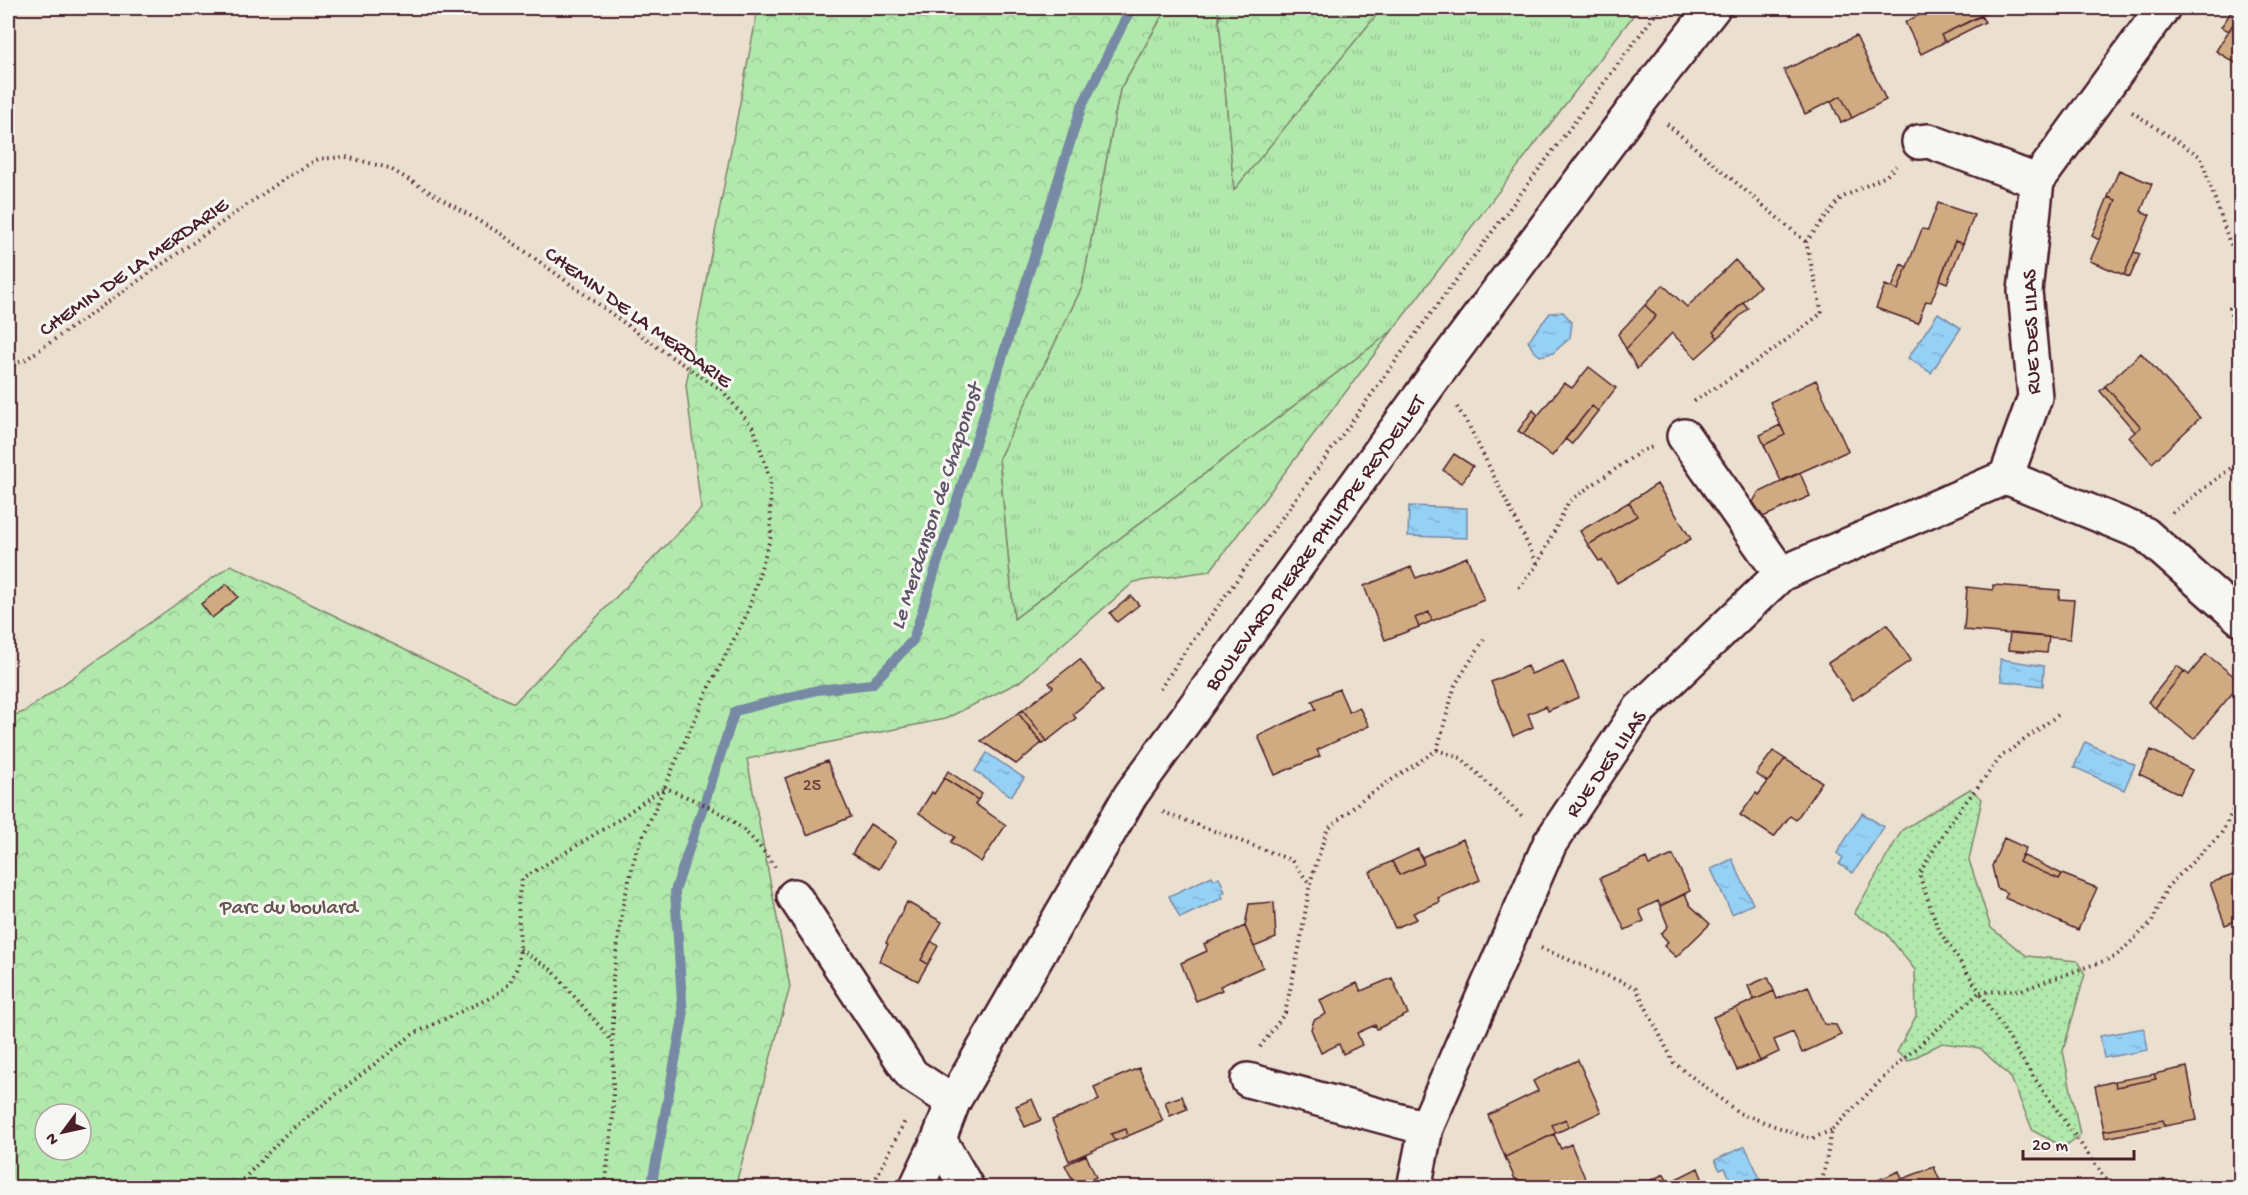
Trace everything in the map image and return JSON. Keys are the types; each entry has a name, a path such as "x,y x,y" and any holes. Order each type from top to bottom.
{"street":[{"name":"BOULEVARD PIERRE PHILIPPE REYDELLET","path":"916,1188 939,1138 952,1102 1130,796 1435,376 1640,100 1713,8"},
{"path":"1919,142 1929,141 2037,181 2163,8"},
{"name":"RUE DES LILAS","path":"1414,1188 1426,1128 1550,843 1639,710 1781,574 2006,477 2035,397 2025,291 2037,181"},
{"path":"1684,436 1781,574"},
{"path":"2006,477 2145,534 2241,618"},
{"path":"794,896 912,1075 952,1102"},
{"path":"1248,1080 1426,1128"},
{"path":"939,1138 967,1188"}],"path":[{"path":"2098,99 2126,108 2201,157 2229,241 2241,261"},
{"path":"1519,588 1538,564 1569,501 1643,450 1684,436 1690,404 1765,356 1822,313 1806,242 1640,100"},
{"path":"1806,242 1841,198 1886,176 1919,142"},
{"name":"CHEMIN DE LA MERDARIE","path":"8,367 25,360 287,177 318,159 346,157 389,168 501,234 670,356 722,390 754,429 770,479 771,536 747,614 707,691 636,852 623,905 614,977 613,1115 605,1188"},
{"path":"2241,301 2230,308 2241,373"},
{"path":"1435,376 1469,426 1538,564"},
{"path":"2145,534 2241,460"},
{"path":"1248,1080 1248,1062 1285,1013 1310,884 1327,830 1364,798 1437,750 1455,685 1485,638"},
{"path":"2058,715 2001,757 1951,822 1919,874 1938,929 2030,1072 2112,1188"},
{"path":"1437,750 1461,758 1550,843"},
{"path":"236,1188 287,1132 413,1034 494,996 509,984 517,968 520,949 518,900 522,879 618,820 664,787 716,810 742,829 766,854 794,896"},
{"path":"1130,796 1164,813 1291,860 1310,884"},
{"path":"1509,934 1636,988 1674,1063 1739,1113 1811,1139 1832,1130 1893,1068 1980,992 2022,990 2115,957 2152,922 2166,886 2221,834 2241,797"},
{"path":"520,949 553,971 612,1041"},
{"path":"1821,1188 1832,1130"}],"green space":[{"name":"Parc du boulard","path":"758,8 1167,8 1120,89 1082,287 999,458 1014,619 1392,331 1210,571 1134,582 1019,682 945,719 747,759 790,987 735,1187 8,1187 8,717 24,712 231,565 514,703 701,509 686,385"},
{"path":"1167,8 1218,8 1234,189 1382,8 1639,8 1392,331 1014,619 999,458 1082,287 1120,89"},
{"path":"1218,8 1382,8 1234,190"},
{"path":"1970,789 1982,799 1969,860 1991,928 2027,956 2077,961 2085,974 2063,1051 2080,1135 2064,1147 2033,1131 2011,1078 1980,1048 1942,1043 1908,1061 1897,1052 1916,1016 1915,970 1886,933 1854,914 1902,830"}],"water":[{"path":"1563,312 1572,322 1570,338 1553,353 1540,356 1528,341 1550,313"},
{"path":"1938,313 1961,328 1931,373 1908,358"},
{"path":"1409,506 1467,508 1467,538 1408,536"},
{"path":"2000,659 2044,666 2043,686 2001,681"},
{"path":"2085,742 2135,765 2124,790 2074,767"},
{"path":"987,753 1024,778 1011,796 975,771"},
{"path":"1862,813 1884,827 1853,873 1839,864 1843,858 1837,853"},
{"path":"1732,859 1753,904 1732,914 1711,869"},
{"path":"1212,876 1214,880 1219,877 1225,892 1221,894 1223,898 1180,918 1169,896"},
{"path":"2144,1028 2148,1050 2104,1058 2100,1036"},
{"path":"1745,1146 1764,1187 1734,1187 1725,1168 1720,1170 1715,1160"}],"building":[{"path":"1929,8 1996,8 1941,35 1945,42 1921,54 1905,22 1930,10"},
{"path":"2234,8 2240,8 2240,13 2229,31 2221,27"},
{"path":"2240,13 2240,66 2216,51"},
{"path":"1981,16 1985,22 1945,42 1941,35"},
{"path":"1856,36 1886,100 1852,118 1841,96 1805,114 1784,70"},
{"path":"1841,96 1852,118 1841,123 1831,101"},
{"path":"2119,170 2152,184 2141,211 2150,215 2124,275 2090,261 2116,200 2108,197"},
{"path":"2108,197 2116,200 2099,240 2092,236"},
{"path":"1938,203 1974,215 1963,244 1955,241 1931,302 1926,301 1918,323 1876,308 1885,285 1898,290 1922,229 1928,230"},
{"path":"1955,241 1963,244 1947,283 1940,280"},
{"path":"2134,252 2140,254 2130,277 2124,275"},
{"path":"1735,260 1760,286 1713,332 1718,338 1696,358 1672,333 1637,369 1626,349 1656,316 1645,305 1663,285 1687,307"},
{"path":"1901,264 1907,267 1898,290 1892,288"},
{"path":"1743,302 1748,308 1718,338 1713,332"},
{"path":"1645,305 1656,316 1626,349 1618,334"},
{"path":"2141,353 2200,418 2152,463 2129,437 2141,427 2105,386"},
{"path":"1589,367 1616,388 1598,411 1592,406 1552,456 1523,434 1564,383 1572,388"},
{"path":"1816,380 1848,451 1781,481 1764,445 1785,435 1770,402"},
{"path":"2105,386 2141,427 2135,432 2100,391"},
{"path":"1592,406 1598,411 1572,444 1565,439"},
{"path":"1533,410 1538,415 1523,434 1518,431"},
{"path":"1780,425 1785,435 1764,445 1760,435"},
{"path":"1454,454 1473,466 1462,483 1443,470"},
{"path":"1800,473 1810,496 1763,517 1753,502 1758,493"},
{"path":"1657,484 1691,539 1617,583 1602,560 1599,561 1588,545 1637,516 1629,502"},
{"path":"1629,502 1637,516 1588,545 1580,531"},
{"path":"1467,557 1484,600 1432,621 1429,612 1415,618 1419,627 1385,640 1364,586 1411,567 1416,578"},
{"path":"227,584 238,597 212,618 201,604"},
{"path":"1993,585 2060,590 2059,599 2074,600 2070,639 1964,630 1967,587 1993,590"},
{"path":"1131,596 1139,605 1117,622 1110,613"},
{"path":"1429,612 1432,621 1419,627 1415,618"},
{"path":"1887,624 1911,660 1853,700 1828,663"},
{"path":"2010,633 2049,637 2047,653 2008,650"},
{"path":"2206,654 2240,681 2240,684 2194,739 2155,708 2184,671 2189,675"},
{"path":"1080,659 1103,690 1073,714 1076,718 1047,741 1023,710 1053,687 1049,683"},
{"path":"1563,661 1579,697 1548,711 1546,706 1528,714 1533,727 1513,736 1491,682 1527,666 1531,674"},
{"path":"2177,666 2184,671 2155,708 2148,702"},
{"path":"1339,689 1349,712 1359,707 1369,726 1317,750 1320,756 1275,775 1258,736 1316,709 1312,701"},
{"path":"1023,710 1047,741 1042,744 1018,713"},
{"path":"1018,713 1042,743 1016,764 981,741"},
{"path":"2151,750 2192,770 2180,794 2139,774"},
{"path":"1773,751 1785,759 1768,782 1756,774"},
{"path":"1785,759 1822,782 1796,820 1790,816 1774,837 1740,815"},
{"path":"827,761 851,817 807,835 785,778"},
{"path":"948,771 982,794 978,800 944,778"},
{"path":"944,778 978,800 975,804 1006,825 981,862 951,842 955,837 919,813"},
{"path":"870,824 896,841 879,869 852,854"},
{"path":"2004,838 2026,848 2019,862 2059,879 2062,874 2097,888 2078,930 2005,898 2007,893 1997,888 1992,866"},
{"path":"1463,839 1480,880 1438,898 1440,902 1413,913 1417,919 1395,928 1370,872 1392,861 1399,875 1424,864 1422,857"},
{"path":"1418,849 1424,864 1399,875 1392,861"},
{"path":"1673,855 1690,891 1660,906 1658,901 1639,910 1644,921 1625,930 1600,878 1646,858 1649,865"},
{"path":"2022,855 2062,874 2059,879 2019,862"},
{"path":"2236,874 2237,878 2240,877 2240,919 2225,925 2210,883"},
{"path":"1685,894 1690,905 1710,924 1676,957 1664,946 1668,942 1661,934 1668,926 1660,906"},
{"path":"907,902 942,922 921,960 928,964 918,981 879,961"},
{"path":"1274,902 1276,938 1254,947 1245,926 1249,904"},
{"path":"1245,926 1263,967 1220,986 1222,990 1196,1001 1181,963 1207,951 1204,944"},
{"path":"931,941 938,946 928,964 921,960"},
{"path":"1768,977 1774,991 1754,1000 1748,986"},
{"path":"1392,978 1408,1014 1377,1029 1375,1025 1357,1033 1362,1045 1343,1054 1339,1044 1321,1053 1311,1029 1314,1020 1326,1014 1320,1000 1357,983 1361,991"},
{"path":"1808,986 1824,1024 1836,1025 1841,1035 1802,1053 1793,1032 1774,1040 1779,1052 1760,1061 1736,1008 1774,991 1777,999"},
{"path":"1736,1008 1760,1061 1737,1070 1713,1017"},
{"path":"1578,1060 1601,1112 1569,1127 1566,1119 1552,1125 1556,1133 1505,1157 1488,1115 1538,1091 1533,1081"},
{"path":"2187,1067 2197,1120 2165,1126 2163,1120 2104,1131 2095,1086 2115,1081 2116,1087 2156,1079 2154,1074"},
{"path":"1139,1068 1163,1121 1128,1136 1126,1129 1111,1134 1115,1141 1069,1161 1052,1120 1099,1100 1094,1087"},
{"path":"2154,1074 2156,1079 2116,1087 2115,1081"},
{"path":"1182,1096 1187,1109 1170,1116 1165,1102"},
{"path":"1032,1099 1041,1120 1025,1127 1016,1106"},
{"path":"1566,1119 1569,1127 1556,1133 1552,1125"},
{"path":"2163,1120 2165,1126 2105,1138 2104,1131"},
{"path":"1126,1129 1128,1136 1115,1141 1111,1134"},
{"path":"1554,1134 1561,1149 1571,1144 1589,1188 1550,1188 1515,1179 1505,1157"},
{"path":"1086,1155 1096,1177 1076,1186 1065,1165"},
{"path":"1934,1167 1943,1188 1862,1187 1899,1171 1902,1179"},
{"path":"1698,1168 1706,1188 1634,1188 1664,1174 1668,1183"}],"waterway":[{"name":"Le Merdanson de Chaponost","path":"651,1188 683,1018 675,891 735,711 817,690 872,684 913,640 1081,108 1131,8"}]}
